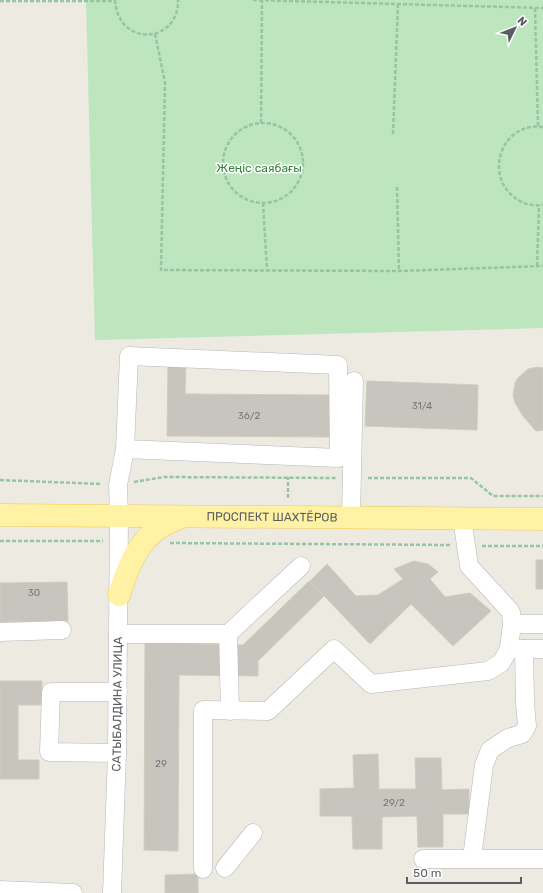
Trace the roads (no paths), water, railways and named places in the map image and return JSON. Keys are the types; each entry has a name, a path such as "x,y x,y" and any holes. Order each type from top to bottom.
{"main road":[{"name":"ПРОСПЕКТ ШАХТЁРОВ","path":"0,515 543,519"},
{"path":"118,595 127,568 143,542 159,528 172,521 188,516"}],"street":[{"name":"САТЫБАЛДИНА УЛИЦА","path":"112,893 118,692 118,485 125,449 129,356 338,365 339,458 125,449"},
{"path":"351,517 354,381"},
{"path":"462,518 469,566 511,612 528,726 522,734 508,738 490,750 484,765 472,858"},
{"path":"118,634 228,634 301,566"},
{"path":"512,624 543,624"},
{"path":"0,632 62,630"},
{"path":"228,634 230,711"},
{"path":"203,869 203,710 268,711 334,648 371,684 488,671 501,663 516,649 543,649"},
{"path":"117,753 49,752 51,692 118,692"},
{"path":"225,868 252,833"},
{"path":"423,859 543,859"},
{"path":"0,890 73,893"}],"park label":[{"name":"Жеңіс саябағы","path":"259,168"}]}
